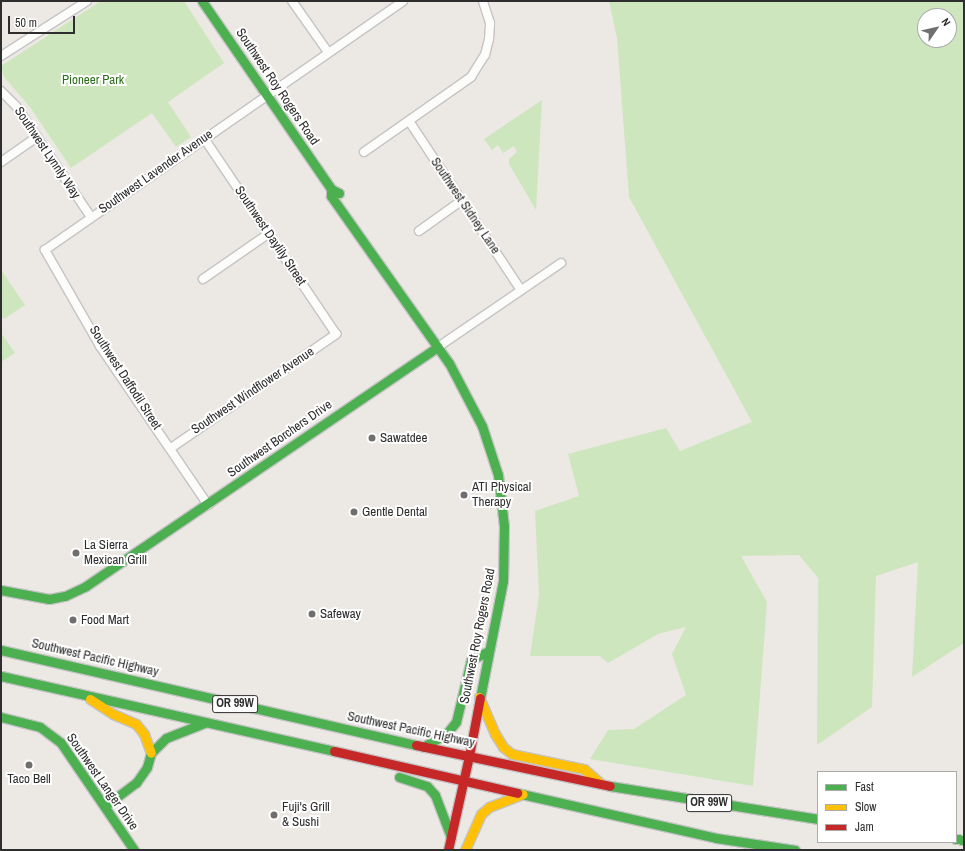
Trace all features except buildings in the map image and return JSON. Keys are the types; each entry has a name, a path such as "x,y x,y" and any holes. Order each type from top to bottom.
{"main road":[{"name":"Southwest Roy Rogers Road","path":"202,1 331,189 339,192 380,255 381,264 438,347 472,404 482,426 498,475 503,503 505,544 503,581 487,652 469,756 448,850"},
{"name":"Southwest Borchers Drive","path":"1,590 38,598 65,596 86,586 208,505 438,347"},
{"name":"Southwest Pacific Highway","path":"1,650 423,746 601,784 817,819"},
{"path":"423,746 447,733 456,722 471,660 487,652"},
{"name":"OR 99W","path":"1,676 463,782 523,794 716,838 795,850"},
{"path":"82,694 112,714 136,724 144,734 152,753"},
{"path":"479,697 495,734 503,747 512,754 584,769 601,784"},
{"name":"Southwest Langer Drive","path":"1,717 35,725 56,738 105,806 134,850"},
{"path":"105,806 136,783 147,767 152,753 169,735 205,722"},
{"path":"323,750 332,761"},
{"path":"392,775 414,781 432,791 451,837"},
{"path":"466,850 481,814 489,808 523,794"}],"street":[{"path":"1,56 88,1"},
{"path":"292,1 328,52"},
{"name":"Southwest Lavender Avenue","path":"45,250 403,1"},
{"path":"364,152 463,84 478,67 485,54 489,40 490,23 483,1"},
{"name":"Southwest Lynnly Way","path":"1,91 16,106 91,217"},
{"name":"Southwest Sidney Lane","path":"409,121 521,290"},
{"path":"1,162 37,137"},
{"name":"Southwest Daylily Street","path":"204,138 336,334"},
{"path":"419,231 461,201"},
{"path":"203,279 268,234"},
{"name":"Southwest Daffodil Street","path":"45,250 100,346 208,505"},
{"name":"Southwest Borchers Drive","path":"438,347 561,263"},
{"name":"Southwest Windflower Avenue","path":"170,448 336,334"}],"green space":[{"name":"Pioneer Park","path":"101,1 184,1 224,63 168,102 191,137 176,147 152,113 71,168 30,107 4,77 1,66"},
{"path":"609,1 964,1 964,643 912,677 918,562 876,576 872,707 817,745 818,578 799,555 741,556 767,602 753,786 590,759 608,730 634,729 686,695 672,654 686,627 658,634 608,663 600,656 530,656 539,595 535,511 579,496 568,454 666,428 680,451 752,422 629,197 617,38"},
{"path":"542,100 536,210 509,164 509,159 517,152 514,146 503,153 498,145 492,150 484,139"},
{"path":"1,270 25,305 4,319 1,315"},
{"path":"1,333 15,353 1,362"}],"traffic: fast":[{"path":"202,1 331,189 339,193"},
{"path":"331,189 331,196 449,363 482,426 498,475 504,526 503,581 480,698"},
{"path":"1,590 49,599 65,596 86,586 438,347"},
{"path":"1,650 416,745"},
{"path":"423,747 447,733 456,722 471,660 487,652"},
{"path":"1,676 334,751"},
{"path":"1,717 40,727 61,743 134,850"},
{"path":"105,806 136,783 147,767 151,753 166,738 204,723"},
{"path":"399,777 427,786 435,795 451,837"},
{"path":"610,786 817,819"},
{"path":"517,793 716,838 795,850"},
{"path":"957,839 964,840"}],"traffic: slow":[{"path":"479,697 495,734 503,747 512,754 584,769 601,784"},
{"path":"90,699 113,714 136,724 144,734 151,753"},
{"path":"465,850 481,814 489,807 523,794"}],"traffic: jam":[{"path":"469,756 480,698"},
{"path":"416,745 610,786"},
{"path":"334,751 517,793"},
{"path":"448,850 469,756"}],"place":[{"name":"Sawatdee","path":"372,438"},
{"name":"ATI Physical Therapy","path":"464,495"},
{"name":"Gentle Dental","path":"354,512"},
{"name":"La Sierra Mexican Grill","path":"76,553"},
{"name":"Safeway","path":"312,614"},
{"name":"Food Mart","path":"73,620"},
{"name":"Taco Bell","path":"29,765"},
{"name":"Fuji's Grill & Sushi","path":"274,815"}]}
